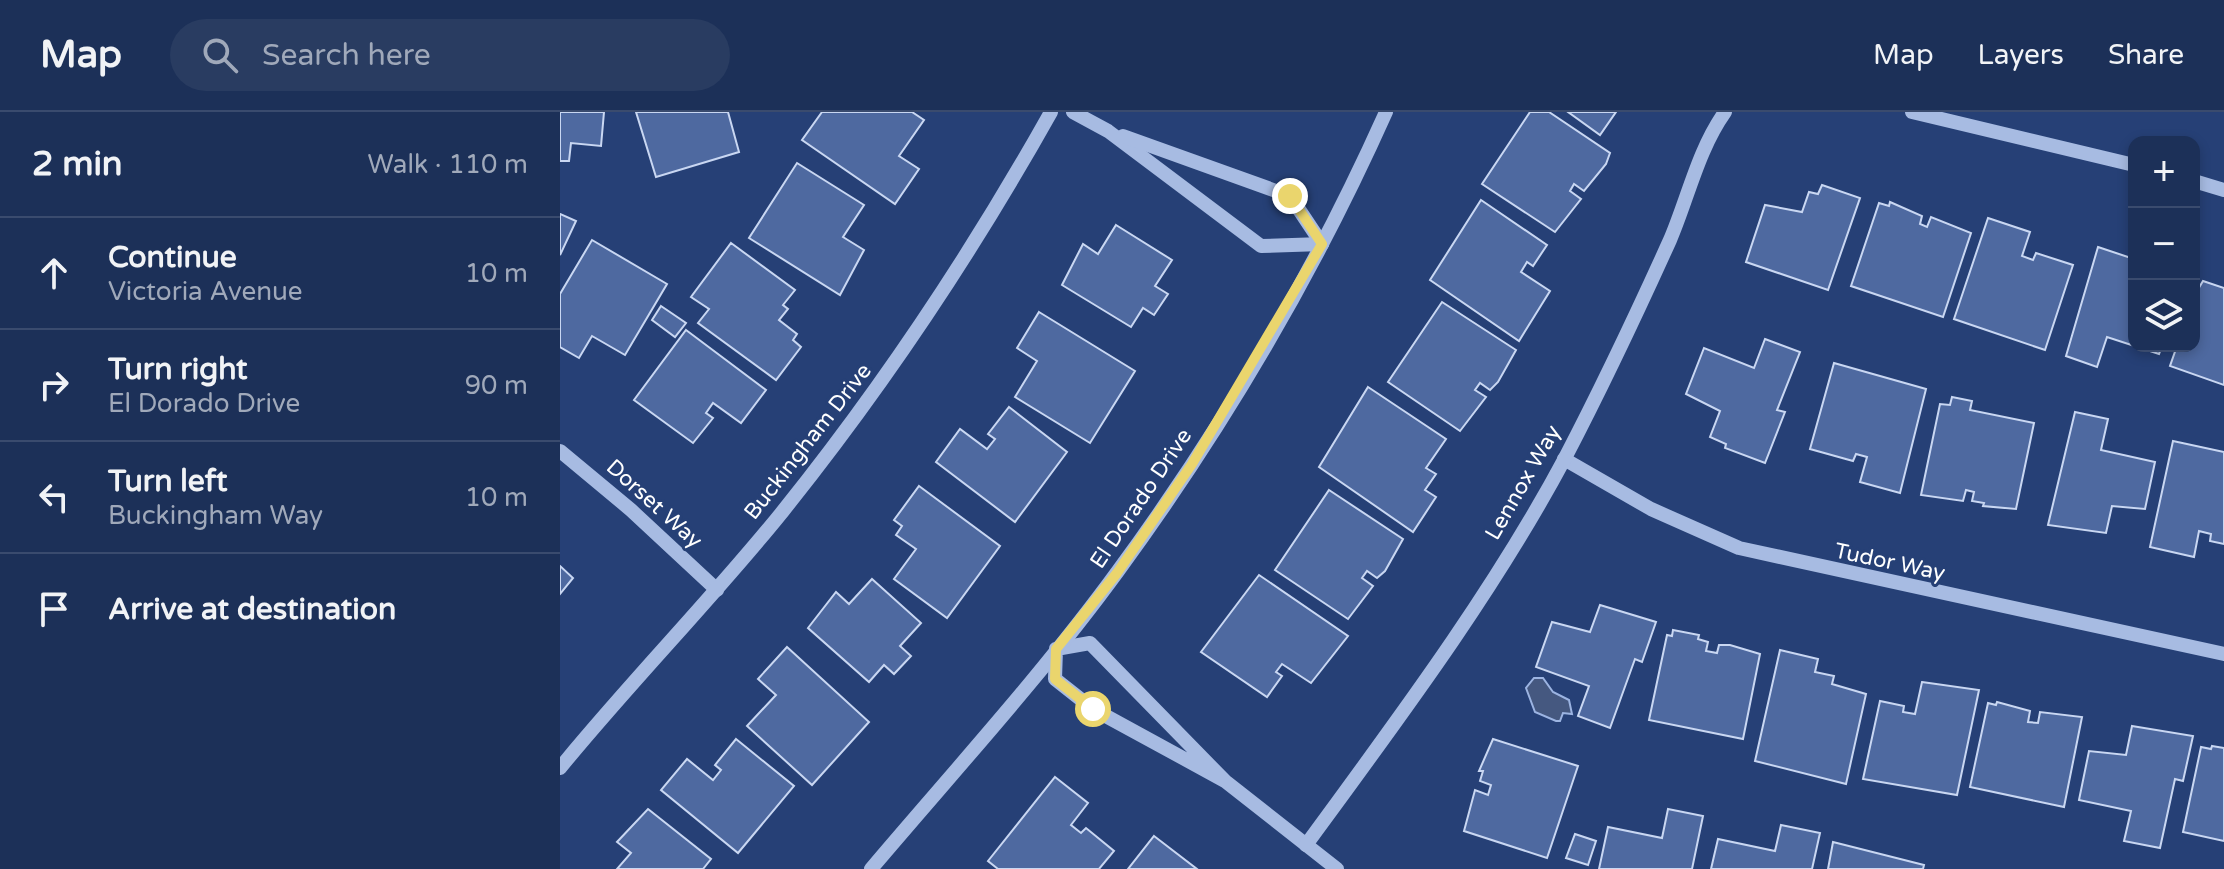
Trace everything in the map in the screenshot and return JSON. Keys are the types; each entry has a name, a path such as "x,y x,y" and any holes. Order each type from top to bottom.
{"street":[{"name":"Buckingham Drive","path":"560,768 784,510 915,334 1005,194 1051,112"},
{"path":"1073,112 1108,131 1261,246 1322,244"},
{"name":"El Dorado Drive","path":"871,869 1117,573 1192,464 1322,244 1386,112"},
{"name":"Lennox Way","path":"1306,845 1430,674 1564,459 1630,327 1671,237 1708,142 1725,112"},
{"path":"1912,112 2128,164"},
{"path":"1108,131 1290,196 1322,244"},
{"path":"2200,183 2224,190"},
{"name":"Dorset Way","path":"560,451 631,510 717,590"},
{"name":"Tudor Way","path":"1564,459 1651,509 1739,548 2224,654"},
{"path":"1225,781 1093,709 1055,679 1056,649 1090,643 1225,781 1337,869"}],"water":[{"path":"1534,678 1543,678 1553,692 1569,700 1572,714 1563,713 1560,721 1556,721 1535,712 1526,688"}],"building":[{"path":"560,112 604,112 601,146 571,143 569,161 560,161"},
{"path":"636,112 728,112 739,152 656,177"},
{"path":"822,112 912,112 924,120 899,156 919,169 895,204 802,140"},
{"path":"1530,112 1549,112 1610,153 1606,164 1584,191 1574,184 1570,191 1581,199 1555,232 1482,184"},
{"path":"1568,112 1616,112 1600,135"},
{"path":"797,163 864,205 843,237 864,250 840,295 749,238"},
{"path":"1822,185 1860,198 1828,290 1746,262 1765,205 1802,212 1809,192 1818,194"},
{"path":"1481,200 1547,245 1533,266 1527,262 1521,272 1550,291 1519,341 1430,280"},
{"path":"1890,202 1922,216 1920,224 1927,227 1931,217 1971,233 1943,317 1851,286 1879,203 1889,206"},
{"path":"560,214 576,221 560,255"},
{"path":"1988,218 2030,232 2022,256 2033,260 2036,253 2073,265 2045,350 1954,319"},
{"path":"1116,225 1172,260 1155,286 1168,294 1154,315 1143,308 1131,327 1062,285 1083,244 1098,254"},
{"path":"592,240 667,284 625,355 592,336 579,358 560,347 560,294"},
{"path":"731,243 795,290 783,305 788,309 779,320 797,334 793,340 801,347 776,380 698,323 709,309 691,297"},
{"path":"2098,247 2128,257 2128,344 2107,337 2097,367 2066,356"},
{"path":"2203,281 2224,288 2224,385 2170,366 2175,352 2200,352 2200,286"},
{"path":"1442,302 1516,350 1490,390 1480,383 1475,390 1486,397 1460,431 1388,382"},
{"path":"661,306 686,323 675,337 652,320"},
{"path":"1039,312 1135,371 1090,443 1015,397 1037,361 1017,348"},
{"path":"686,330 766,390 741,423 713,403 706,413 713,418 693,443 634,400"},
{"path":"1765,339 1800,352 1777,410 1785,412 1765,463 1725,448 1726,444 1710,437 1720,411 1686,394 1704,348 1754,368"},
{"path":"1834,363 1926,389 1900,493 1860,482 1867,457 1856,454 1853,461 1810,449"},
{"path":"1368,387 1446,439 1426,468 1436,474 1425,490 1436,497 1413,532 1319,467"},
{"path":"1952,397 1972,401 1970,410 2034,423 2016,509 1983,506 1984,503 1972,501 1974,492 1966,490 1963,501 1921,495 1940,404 1950,405"},
{"path":"1009,407 1067,452 1015,522 936,462 960,429 987,449 995,439 988,434"},
{"path":"2075,412 2108,419 2101,450 2155,462 2145,509 2112,506 2106,533 2048,525"},
{"path":"2173,441 2224,452 2224,544 2210,541 2211,534 2199,531 2194,557 2150,547"},
{"path":"919,486 1000,546 947,618 894,579 916,549 896,535 902,526 894,520"},
{"path":"1329,490 1403,539 1385,571 1377,578 1367,571 1362,578 1373,586 1348,619 1275,570"},
{"path":"560,566 573,578 560,594"},
{"path":"1259,575 1348,636 1311,683 1282,664 1276,672 1282,676 1267,697 1201,652"},
{"path":"872,579 921,623 900,646 911,656 894,674 884,665 869,682 808,628 836,592 849,604"},
{"path":"1600,605 1656,622 1642,662 1635,659 1610,728 1578,716 1589,686 1536,667 1552,622 1590,632"},
{"path":"1673,630 1699,635 1698,639 1708,642 1706,651 1717,653 1719,645 1730,645 1760,654 1743,739 1649,720 1667,635 1672,636"},
{"path":"787,647 869,722 812,785 747,726 776,695 758,679"},
{"path":"1780,650 1818,659 1815,672 1834,676 1832,684 1866,694 1846,784 1755,761"},
{"path":"1922,682 1979,690 1957,795 1863,779 1880,701 1904,706 1903,712 1915,714"},
{"path":"1997,702 2030,711 2028,722 2038,723 2040,712 2082,717 2064,807 1970,787 1988,703 1996,705"},
{"path":"2132,726 2193,736 2183,781 2175,779 2160,848 2124,841 2131,811 2079,800 2089,751 2126,755"},
{"path":"736,739 794,786 738,853 661,790 687,759 713,780 721,770 715,765"},
{"path":"1493,739 1578,766 1547,858 1464,831 1475,790 1488,795 1491,785 1480,781 1483,771 1479,771"},
{"path":"2212,746 2224,748 2224,841 2183,832 2201,747 2211,749"},
{"path":"1055,777 1088,803 1071,825 1081,833 1086,828 1114,851 1099,869 998,869 988,861"},
{"path":"648,809 711,859 703,869 617,869 631,853 617,842"},
{"path":"1668,809 1703,816 1692,869 1599,869 1608,827 1662,838"},
{"path":"1781,825 1820,833 1812,869 1711,869 1718,839 1775,851"},
{"path":"1575,834 1596,841 1588,865 1566,858"},
{"path":"1154,836 1197,869 1128,869"},
{"path":"1833,842 1924,865 1923,869 1828,869"}],"route":[{"path":"1093,709 1055,679 1056,649 1117,573 1192,464 1322,244 1290,196"}]}
